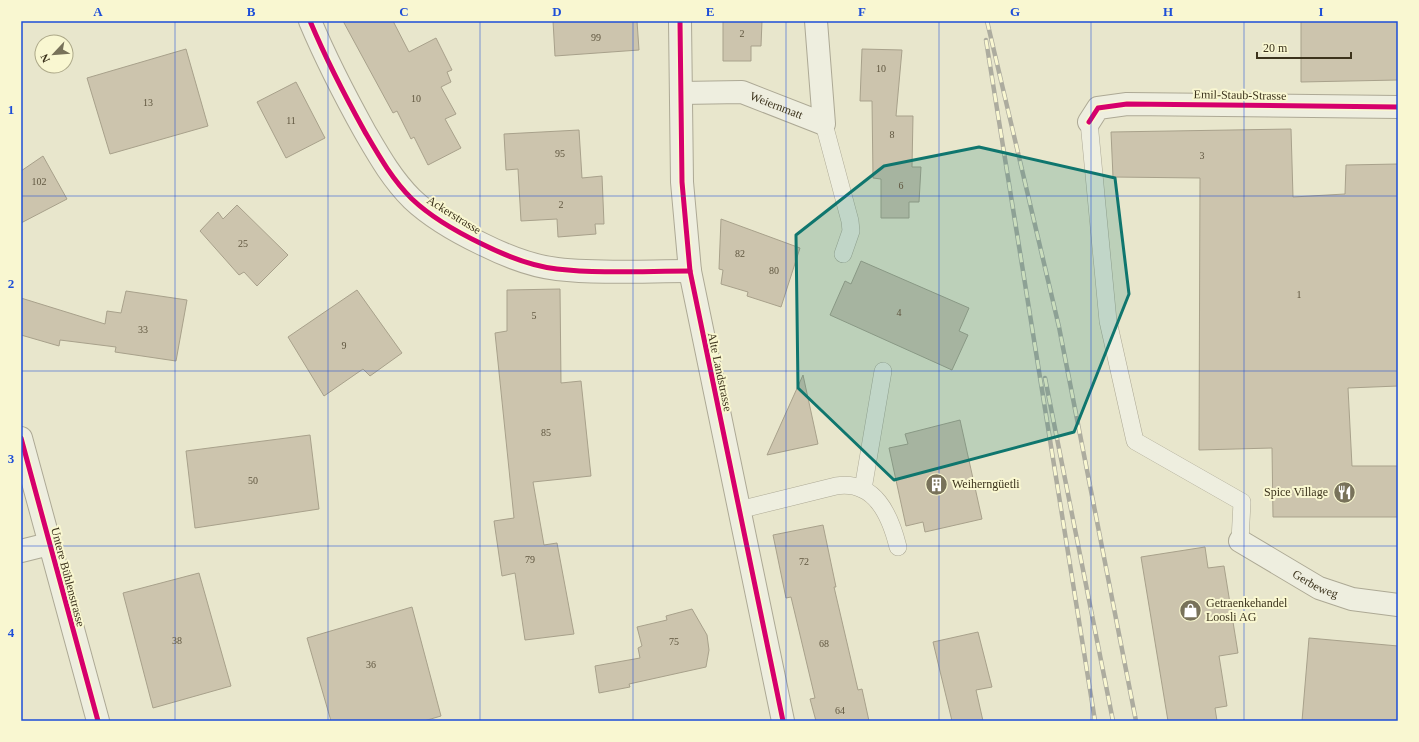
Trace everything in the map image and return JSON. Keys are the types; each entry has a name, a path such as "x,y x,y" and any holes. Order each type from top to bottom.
{"street":[{"name":"Ackerstrasse","path":"310,21 333,74 381,160 392,176 412,199 434,217 499,252 538,266 578,271 690,271"},
{"name":"Alte Landstrasse","path":"680,21 682,189 690,271 783,721"},
{"name":"Weiernmatt","path":"681,93 742,92 824,124 816,21"},
{"name":"Emil-Staub-Strasse","path":"1089,122 1098,108 1127,104 1398,108"},
{"name":"Untere Bühlenstrasse","path":"21,438 98,721"},
{"name":"Gerbeweg","path":"1240,541 1319,588 1352,599 1398,605"},
{"path":"21,551 49,544"}],"lane":[{"path":"1089,122 1108,321 1135,441 1242,502 1240,541"},
{"name":"Weiernmatt","path":"824,124 850,221 851,231 843,254"},
{"path":"863,489 883,372"},
{"path":"739,510 836,486 852,485 863,489 875,498 887,514 898,547"}],"highlighted area":[{"path":"979,147 1115,178 1129,294 1074,432 894,480 798,388 796,235 884,166"}],"building":[{"path":"343,21 393,21 409,52 436,38 452,70 447,72 451,82 441,87 456,114 445,119 461,148 428,165 414,137 411,139 397,111 393,113"},
{"path":"553,21 637,21 639,50 555,56"},
{"path":"723,21 762,21 761,46 751,46 751,61 723,61"},
{"path":"1301,21 1398,21 1398,80 1301,82"},
{"path":"186,49 208,126 110,154 87,78"},
{"path":"862,49 902,50 896,116 913,116 912,167 921,167 919,202 909,202 909,218 881,218 881,179 873,178 872,101 860,101"},
{"path":"296,82 325,138 286,158 257,102"},
{"path":"1291,129 1293,197 1345,194 1346,165 1398,164 1398,386 1348,388 1352,466 1398,466 1398,517 1273,517 1272,448 1199,450 1200,178 1113,177 1111,132"},
{"path":"579,130 582,178 602,176 604,224 595,224 596,234 558,237 557,219 521,221 518,169 506,170 504,134"},
{"path":"43,156 67,199 21,223 21,171"},
{"path":"237,205 288,255 257,286 244,272 239,275 200,231 218,212 223,219"},
{"path":"721,219 800,248 781,307 747,296 748,292 721,284 723,270 719,269"},
{"path":"861,261 969,308 959,331 968,335 952,370 830,315 845,281 851,284"},
{"path":"560,289 561,383 581,381 591,476 533,482 544,545 557,543 574,634 525,640 515,573 502,576 494,521 514,518 495,333 507,331 507,290"},
{"path":"357,290 402,353 370,376 363,369 324,396 288,337"},
{"path":"126,291 187,300 176,361 115,352 116,347 60,340 59,346 21,335 21,298 105,324 107,311 121,313"},
{"path":"803,375 818,444 767,455"},
{"name":"Weiherngüetli","path":"960,420 982,519 925,532 923,522 906,526 889,448 908,444 905,434"},
{"path":"310,435 319,509 195,528 186,451"},
{"path":"823,525 836,587 834,587 858,690 862,689 869,721 816,721 810,699 815,698 791,597 786,598 773,535"},
{"name":"Getraenkehandel Loosli AG","path":"1205,547 1208,568 1224,566 1238,653 1219,656 1227,706 1215,708 1217,721 1168,721 1141,557"},
{"path":"199,573 231,686 153,708 123,593"},
{"path":"412,607 441,716 424,721 331,721 307,638"},
{"path":"692,609 707,635 709,650 706,667 629,684 630,687 599,693 595,666 640,658 638,648 642,646 637,627 667,620 666,616"},
{"path":"978,632 992,687 976,690 983,721 952,721 933,642"},
{"path":"1309,638 1398,646 1398,721 1302,721"}],"railway":[{"path":"987,21 1059,327 1136,721"},
{"path":"986,40 1095,721"},
{"path":"1045,378 1113,721"}],"cycle path":[{"path":"310,21 343,91 365,132 392,175 412,199 445,224 463,235 500,253 547,268 573,271 606,272 690,271"},
{"path":"680,21 682,182 690,271 783,721"},
{"path":"1089,122 1098,108 1127,104 1398,107"},
{"path":"21,438 98,721"}],"place":[{"name":"Weiherngüetli","path":"936,484"},
{"name":"Spice Village","path":"1344,492"},
{"name":"Getraenkehandel Loosli AG","path":"1191,610"}]}
